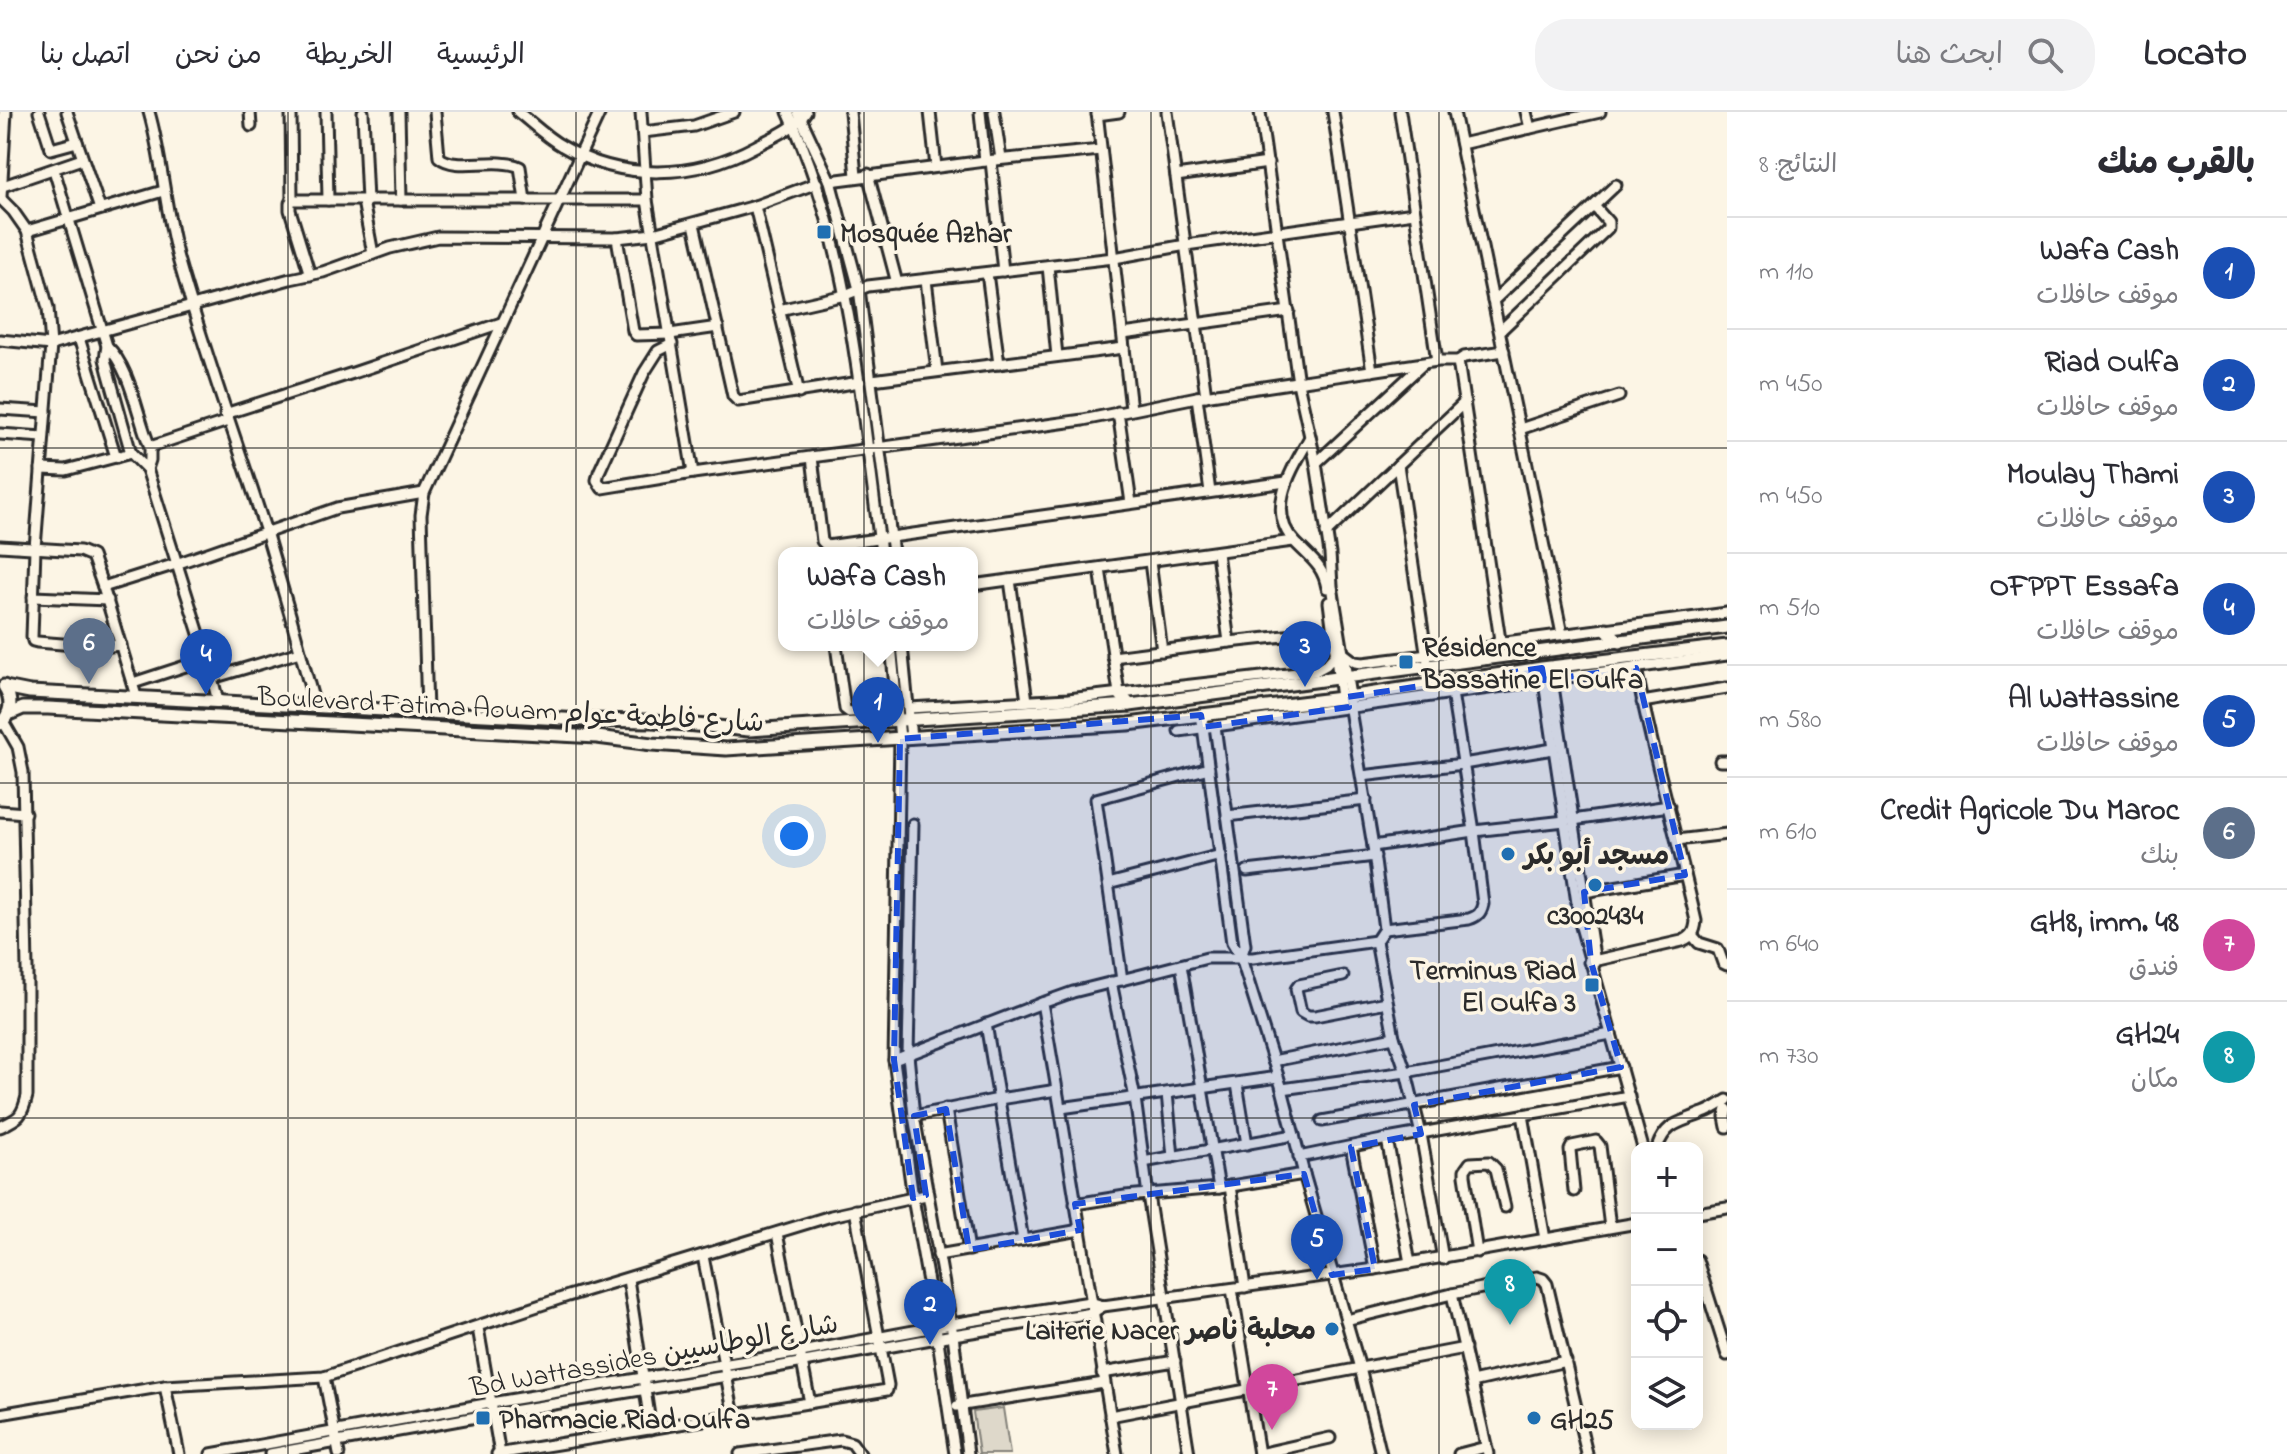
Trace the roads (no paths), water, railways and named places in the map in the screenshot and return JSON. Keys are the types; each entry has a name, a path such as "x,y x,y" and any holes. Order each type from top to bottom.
{"main road":[{"path":"0,198 5,112"},
{"name":"Boulevard Fatima Aouam شارع فاطمة عوام","path":"2,686 22,691 653,721 749,730 903,714 946,717 1174,701 1428,660 1620,642 1727,627"},
{"path":"1606,629 1620,642"},
{"name":"Boulevard Fatima Aouam شارع فاطمة عوام","path":"4,720 23,708 48,708 597,737 726,749 1128,724 1207,723 1347,699 1547,674 1727,646"},
{"path":"2,686 10,699 4,720"},
{"path":"1119,693 1130,705"},
{"path":"946,717 954,705"}],"street":[{"path":"39,112 51,149 77,142"},
{"path":"67,112 100,209"},
{"path":"149,112 162,166 170,226 192,306 266,533 315,706"},
{"path":"250,112 251,126"},
{"path":"291,112 290,210 310,275"},
{"path":"326,112 328,200"},
{"path":"363,112 365,201 373,254"},
{"path":"399,112 401,200"},
{"path":"435,112 439,157 442,161 514,164 520,167 523,176 525,200"},
{"path":"518,112 560,145 580,155 609,167 661,173 713,165 744,153 800,117"},
{"path":"427,712 421,515 424,493 600,112"},
{"path":"641,112 647,200 693,473"},
{"path":"643,132 694,126 734,112"},
{"path":"788,112 800,117 830,181 859,289 892,547"},
{"path":"850,112 856,176"},
{"path":"930,112 936,167"},
{"path":"980,112 992,160"},
{"path":"994,112 992,160 1003,271"},
{"path":"1119,112 1097,114 1131,409"},
{"path":"1167,112 1197,325 1210,492"},
{"path":"1260,112 1298,383 1316,463 1339,653 1374,851 1384,929 1376,941 1394,1037 1421,1134 1443,1259"},
{"path":"1333,112 1372,371"},
{"path":"1400,112 1437,361"},
{"path":"1454,112 1562,634"},
{"path":"1526,112 1530,128"},
{"path":"1461,144 1595,113"},
{"path":"800,117 845,295 860,382 881,547"},
{"path":"830,181 868,174 1101,150"},
{"path":"0,187 82,159"},
{"path":"1176,176 1268,163"},
{"path":"54,170 102,332 107,346 123,368 150,447 147,469"},
{"path":"868,174 897,283"},
{"path":"0,340 51,345 323,272 373,254 438,237 617,238 653,234 755,206 817,183"},
{"path":"1493,301 1616,185"},
{"path":"27,231 163,191"},
{"path":"0,198 27,231 48,308 51,345 35,548 33,641 100,647 121,645"},
{"path":"292,200 647,200"},
{"path":"755,206 799,393"},
{"path":"1500,331 1608,228 1608,222 1594,206"},
{"path":"779,310 845,295 868,286 1114,258 1414,213"},
{"path":"694,224 733,396 738,401 860,382"},
{"path":"617,238 636,335 671,339 718,327"},
{"path":"1048,266 1057,356"},
{"path":"987,273 999,364"},
{"path":"926,280 937,371"},
{"path":"1123,334 1289,311"},
{"path":"150,447 226,417 501,323"},
{"path":"79,338 116,457"},
{"path":"671,339 658,351 644,373 613,439 597,480 602,488 1071,422 1202,396 1437,361 1458,361 1464,357 1504,351"},
{"path":"107,346 105,359 131,453 147,469 218,701"},
{"path":"872,380 1124,348"},
{"path":"1458,361 1501,635 1498,643"},
{"path":"1316,463 1423,364"},
{"path":"97,398 114,391"},
{"path":"1520,429 1619,396"},
{"path":"1326,533 1465,402"},
{"path":"0,409 46,412"},
{"path":"1118,412 1131,503"},
{"path":"0,434 43,437"},
{"path":"1310,437 1286,482 1282,494 1283,516 1293,541 1308,553 1324,573 1332,631 1339,653 1355,662 1428,660 1492,647 1498,643 1727,613"},
{"path":"41,469 66,470 131,453"},
{"path":"812,457 823,544 827,546 1286,482"},
{"path":"1398,465 1428,660"},
{"path":"103,587 337,508 424,493"},
{"path":"978,584 1293,541"},
{"path":"0,546 87,552 92,556 136,696"},
{"path":"1217,553 1229,642"},
{"path":"1150,562 1162,651"},
{"path":"1100,569 1119,693"},
{"path":"1010,580 1027,701"},
{"path":"33,597 108,600"},
{"path":"1113,657 1332,631"},
{"path":"837,651 845,709 849,712 903,714 954,705 1119,693 1315,671 1339,653"},
{"path":"892,651 906,739 897,912 894,1060 955,1454"},
{"path":"902,651 903,714"},
{"path":"212,678 300,652"},
{"path":"1347,699 1452,693 1547,674 1636,668 1727,655"},
{"path":"133,683 207,659"},
{"path":"1592,961 1682,941 1692,935 1696,921 1636,668"},
{"path":"1547,674 1553,749 1584,892 1594,974 1641,1142"},
{"path":"1547,674 1569,820 1580,923 1592,961"},
{"path":"1642,702 1727,688"},
{"path":"1384,929 1469,919 1479,914 1483,904 1452,693"},
{"path":"0,1127 23,1113 27,1096 23,772 18,747 4,720"},
{"path":"1179,731 1207,723"},
{"path":"1207,723 1209,768 1232,943 1241,958 1282,1089 1381,1454"},
{"path":"1207,723 1227,816 1245,945 1241,958"},
{"path":"1362,776 1553,749"},
{"path":"1189,1454 1116,981 1108,884 1096,799 1209,768"},
{"path":"1227,816 1366,800"},
{"path":"1247,871 1474,831 1669,806"},
{"path":"0,811 25,813"},
{"path":"913,824 908,1055 914,1116 952,1330 968,1454"},
{"path":"1677,840 1727,834"},
{"path":"1108,884 1221,855"},
{"path":"1584,892 1685,875"},
{"path":"897,912 911,912"},
{"path":"1692,935 1699,943 1718,949 1723,963 1727,965"},
{"path":"894,1060 1042,1003 1207,958 1253,958 1376,941"},
{"path":"1181,965 1219,1188"},
{"path":"1343,976 1299,985 1296,989 1301,1012 1315,1016 1387,1002"},
{"path":"1042,1003 1117,1454"},
{"path":"986,1024 1023,1240"},
{"path":"1282,1089 1406,1072 1611,1034"},
{"path":"1273,1061 1394,1037"},
{"path":"1322,1121 1621,1067"},
{"path":"1061,1108 1278,1077"},
{"path":"1237,1084 1247,1144"},
{"path":"914,1116 1057,1090"},
{"path":"1167,1093 1173,1157"},
{"path":"1299,1157 1629,1096"},
{"path":"1659,1142 1669,1127 1705,1113 1727,1100"},
{"path":"946,1109 969,1250"},
{"path":"1727,1109 1727,1127"},
{"path":"1523,1115 1545,1239"},
{"path":"1143,1162 1294,1135"},
{"path":"1387,1139 1410,1263"},
{"path":"1574,1191 1570,1148 1596,1141 1600,1146 1610,1227"},
{"path":"1351,1147 1375,1269"},
{"path":"1477,1252 1465,1175 1470,1163 1489,1162 1495,1166 1505,1207"},
{"path":"1075,1204 1125,1196 1219,1188 1304,1174"},
{"path":"1230,1186 1245,1287"},
{"path":"0,1414 165,1386 324,1377 568,1296 855,1210 926,1195"},
{"path":"1703,1212 1727,1208"},
{"path":"478,1328 499,1454 541,1451 651,1429 887,1390 855,1210"},
{"name":"Bd Wattassides شارع الوطاسيين","path":"881,1343 936,1327 952,1330 1443,1259 1631,1224"},
{"path":"938,1255 1080,1230"},
{"path":"777,1233 810,1403"},
{"path":"703,1256 734,1416"},
{"path":"1346,1320 1452,1294 1537,1277 1543,1279 1547,1284 1566,1361 1584,1453"},
{"path":"628,1279 651,1429"},
{"path":"1703,1279 1727,1355"},
{"path":"1232,1289 1259,1454 1330,1438"},
{"path":"1452,1294 1487,1450 1459,1454"},
{"name":"Bd Wattassides شارع الوطاسيين","path":"492,1408 727,1376 802,1357 881,1343 938,1338 952,1330"},
{"path":"1110,1416 1465,1348"},
{"name":"Bd Wattassides شارع الوطاسيين","path":"211,1454 337,1437 645,1377 802,1357"},
{"path":"948,1408 1175,1361"},
{"path":"1472,1382 1566,1361"},
{"path":"324,1377 339,1454"},
{"path":"165,1386 179,1454"},
{"name":"Bd Wattassides شارع الوطاسيين","path":"270,1454 337,1437"},
{"path":"740,1454 794,1450 820,1442 847,1441 856,1446 860,1454"},
{"path":"820,1442 823,1454"}],"place":[{"name":"Mosquée Azhar","path":"824,232"},
{"name":"Résidence Bassatine El Oulfa","path":"1406,662"},
{"name":"Credit Agricole Du Maroc","path":"89,684"},
{"name":"Moulay Thami","path":"1305,687"},
{"name":"OFPPT Essafa","path":"206,695"},
{"name":"Wafa Cash","path":"878,743"},
{"name":"مسجد أبو بكر","path":"1508,854"},
{"name":"c3002434","path":"1595,885"},
{"name":"Terminus Riad El Oulfa 3","path":"1592,985"},
{"name":"Al Wattassine","path":"1317,1280"},
{"name":"GH24","path":"1510,1325"},
{"name":"Laiterie Nacer محلبة ناصر","path":"1332,1329"},
{"name":"Riad Oulfa","path":"930,1345"},
{"name":"Pharmacie Riad Oulfa","path":"483,1418"},
{"name":"GH25","path":"1534,1418"},
{"name":"GH8, imm. 48","path":"1272,1430"}]}
